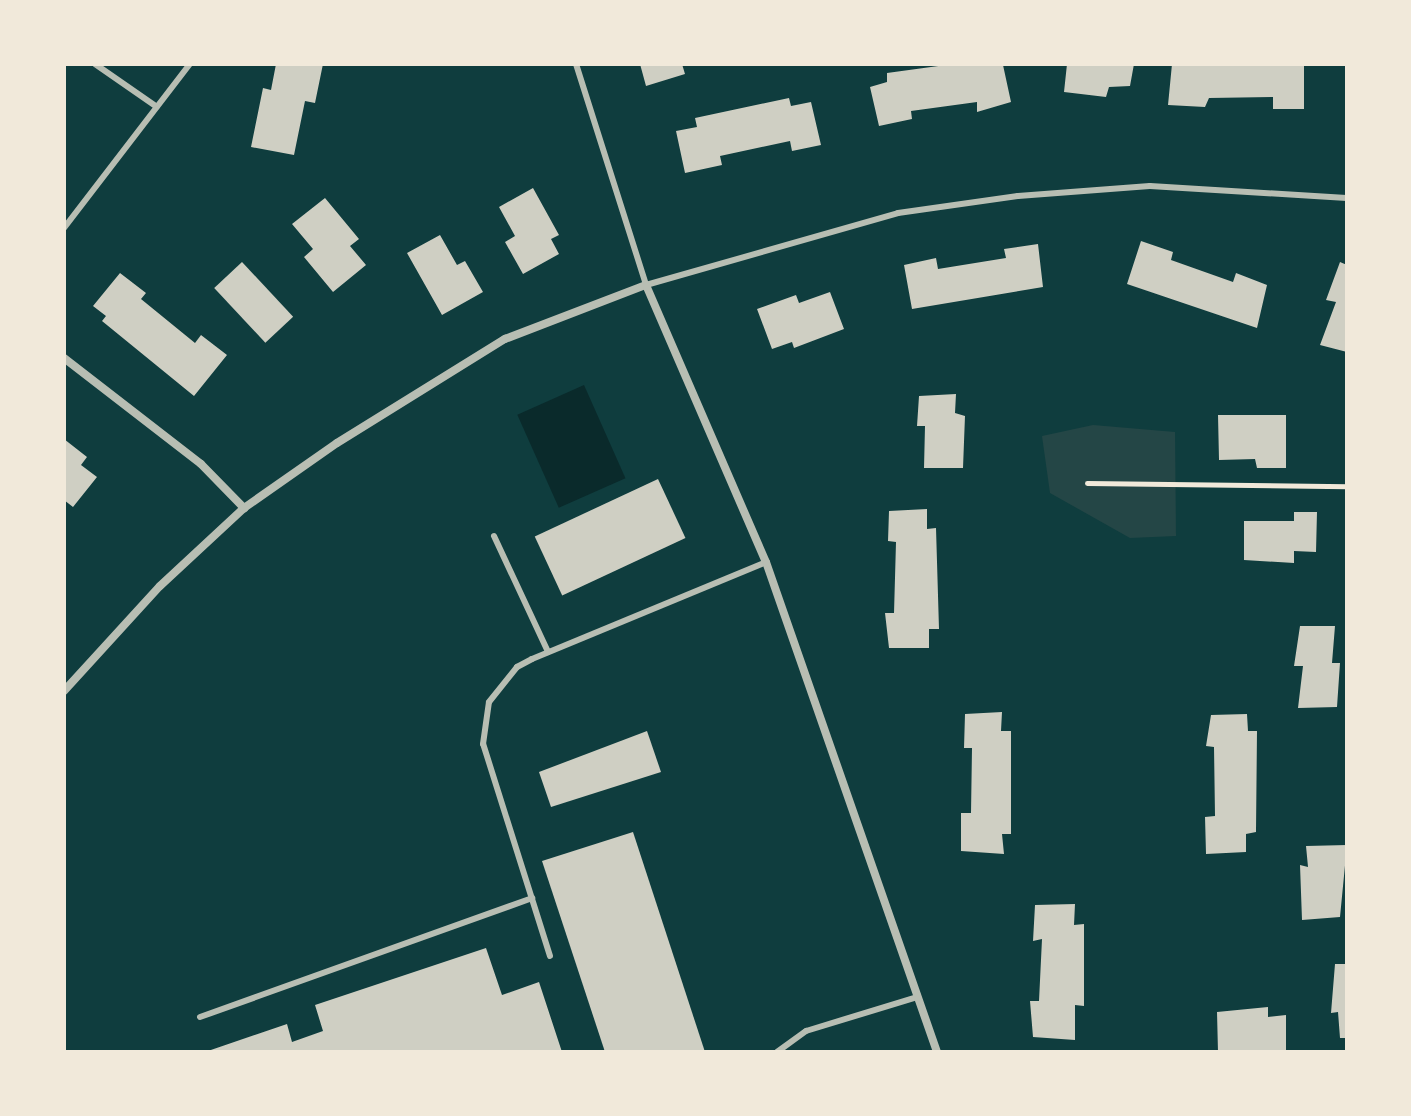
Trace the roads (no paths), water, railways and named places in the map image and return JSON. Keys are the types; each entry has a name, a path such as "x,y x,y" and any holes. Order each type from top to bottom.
{"street":[{"path":"64,691 160,586 244,508 337,443 505,339 646,285 766,562 937,1052"},
{"path":"64,358 201,464 244,508"}],"lane":[{"path":"95,64 157,107"},
{"path":"64,228 190,64"},
{"path":"576,64 646,285 898,213 1018,196 1150,186 1347,198"},
{"path":"494,536 548,652"},
{"path":"550,956 483,744 483,722 489,702 517,667 766,562"},
{"path":"200,1017 532,898"},
{"path":"777,1052 806,1031 917,997"}]}
